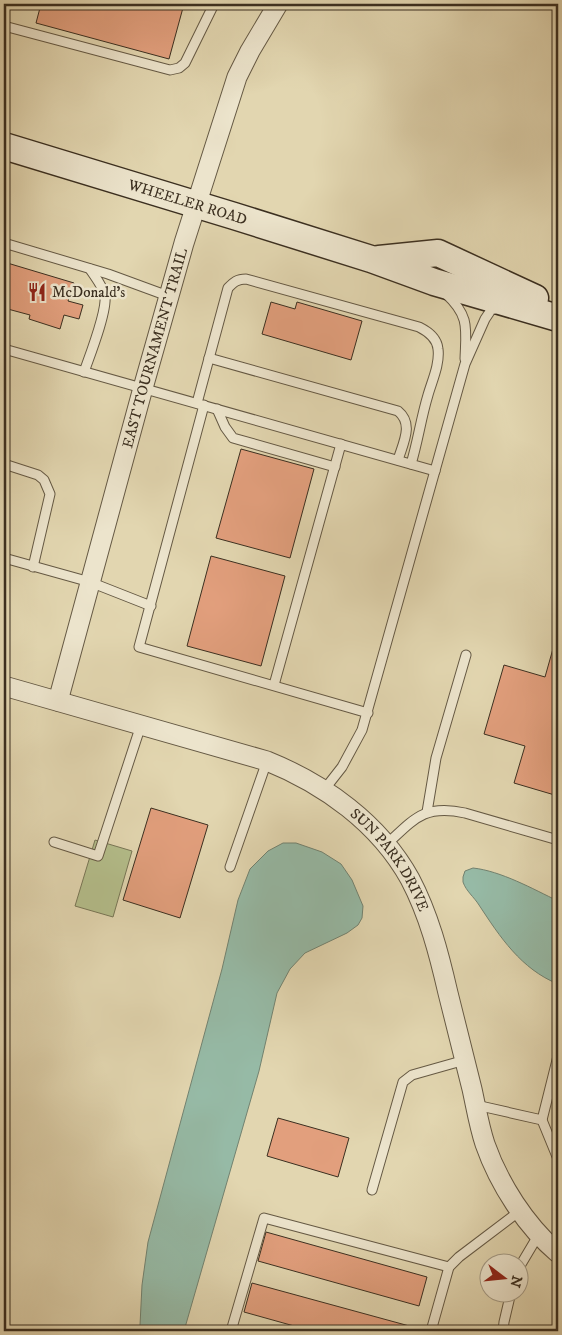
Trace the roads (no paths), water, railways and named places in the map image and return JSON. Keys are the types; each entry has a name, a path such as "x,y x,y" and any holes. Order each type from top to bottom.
{"street":[{"name":"EAST TOURNAMENT TRAIL","path":"58,701 168,296 237,77 278,4"},
{"name":"WHEELER ROAD","path":"4,146 371,260 434,282 558,318"},
{"name":"WHEELER ROAD","path":"371,260 438,253 558,308"},
{"name":"SUN PARK DRIVE","path":"4,686 267,761 293,772 324,790 368,825 409,877 436,944 485,1144 504,1186 539,1234 558,1253"}],"lane":[{"path":"4,26 170,70 179,68 185,63 214,4"},
{"path":"4,242 168,296"},
{"path":"84,372 104,311 105,300 103,290 90,269"},
{"path":"368,712 139,647 201,404 209,358 228,288 233,282 239,279 246,279 419,327 435,339 438,348 438,359 411,464"},
{"path":"434,282 458,304 464,316 466,334 464,364"},
{"path":"324,790 353,749 368,712 464,364 485,319 492,310 509,304"},
{"path":"4,350 217,408 435,471"},
{"path":"209,358 398,411 404,416 406,422 406,430 398,460"},
{"path":"217,408 225,427 233,438 335,467"},
{"path":"274,685 341,444"},
{"path":"4,464 38,475 44,480 50,494 33,567"},
{"path":"4,558 90,582 151,606"},
{"path":"426,812 436,758 466,655"},
{"path":"54,842 98,856 141,724"},
{"path":"230,867 267,761"},
{"path":"385,845 414,819 426,812 452,810 558,840"},
{"path":"558,1056 542,1120 558,1159"},
{"path":"372,1190 403,1082 412,1074 464,1060"},
{"path":"476,1105 542,1120"},
{"path":"431,1331 450,1267 459,1257 521,1210"},
{"path":"231,1331 264,1218 450,1267"},
{"path":"528,1252 539,1234"},
{"path":"504,1331 509,1302"}],"place":[{"name":"McDonald's","path":"37,292"}]}
